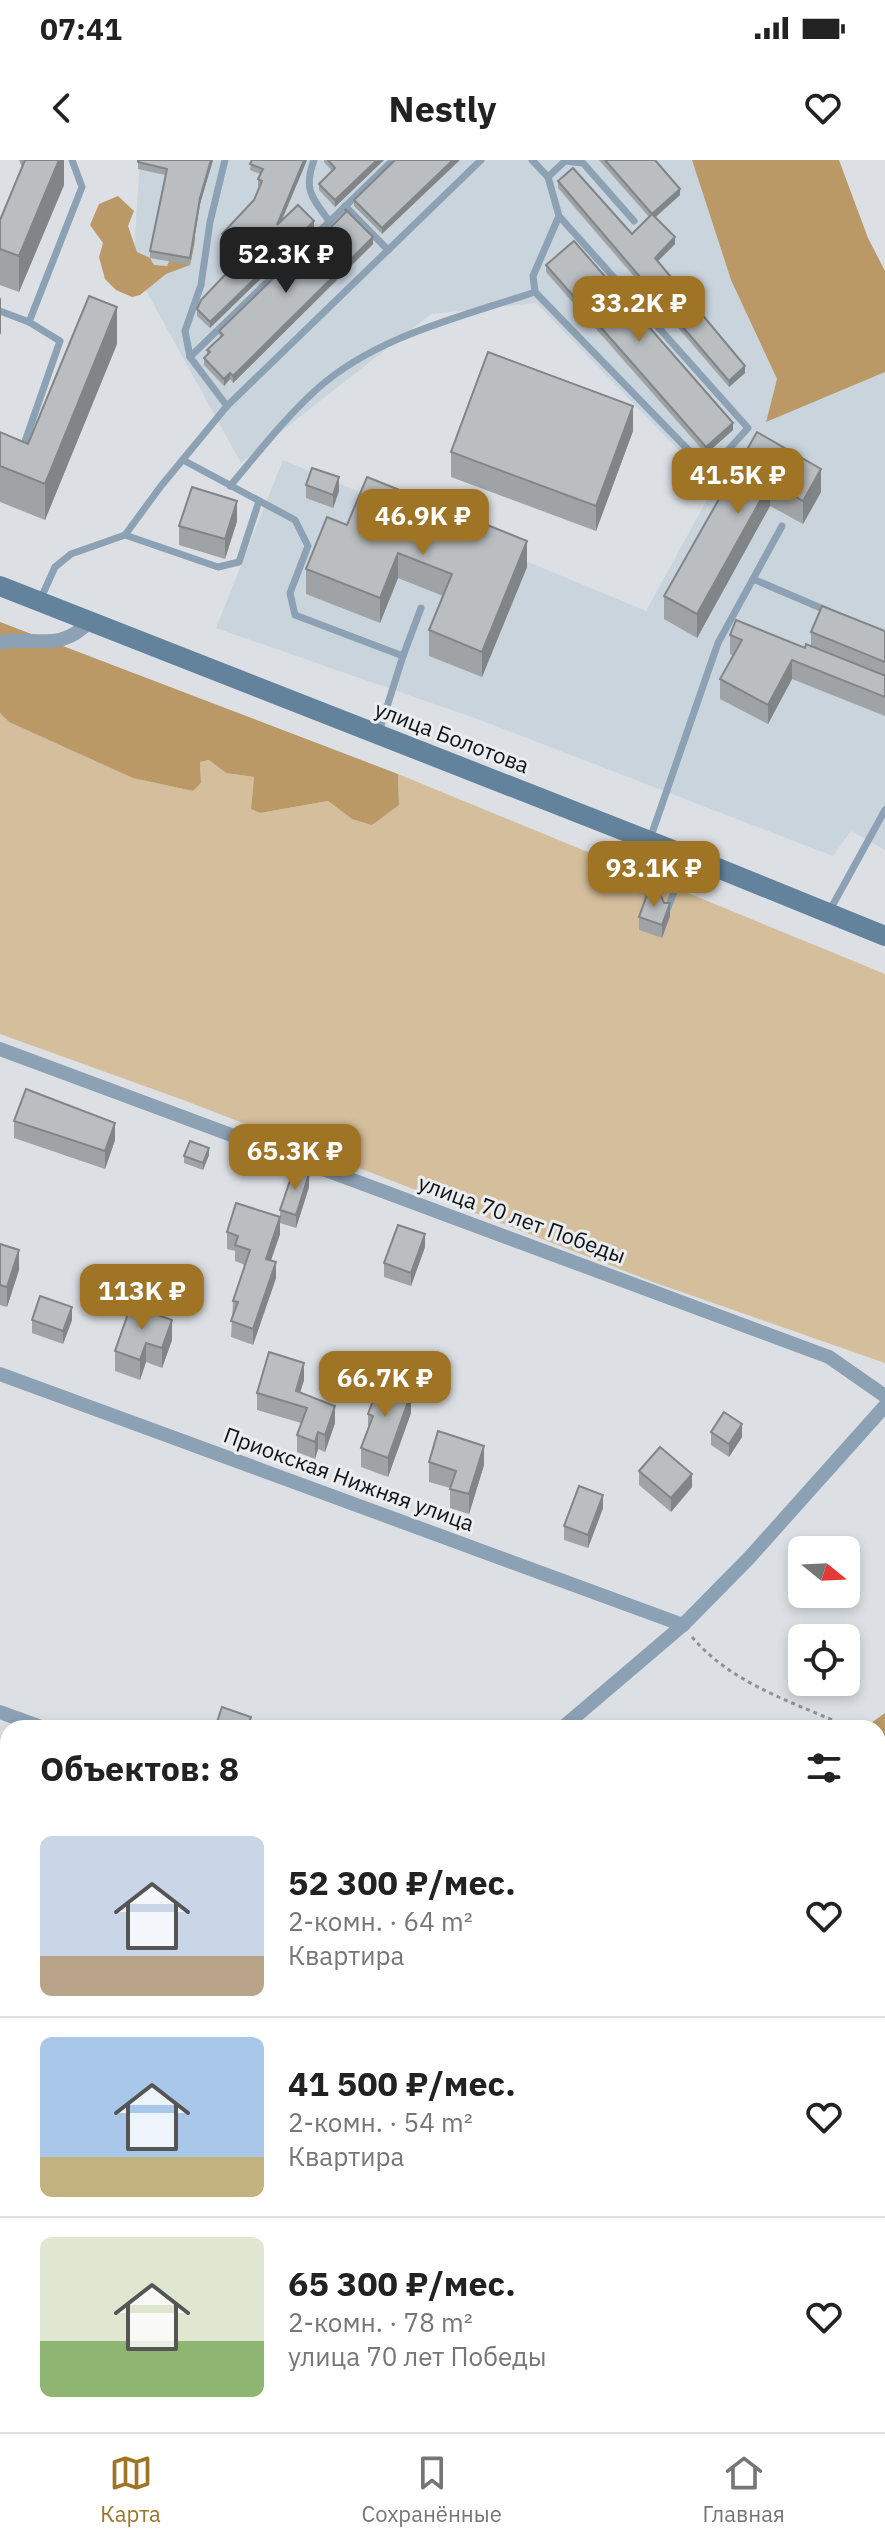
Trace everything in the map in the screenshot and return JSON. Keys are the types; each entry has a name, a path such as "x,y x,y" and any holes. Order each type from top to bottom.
{"main road":[{"name":"улица Болотова","path":"0,586 885,936"}],"street":[{"path":"0,642 60,641 78,634 90,621"},
{"name":"улица 70 лет Победы","path":"0,1049 829,1357 885,1396"},
{"name":"Приокская Нижняя улица","path":"0,1374 683,1625"},
{"path":"571,1720 683,1625 749,1558 885,1406"},
{"path":"0,1712 22,1720"}],"lane":[{"path":"29,322 82,187 72,160"},
{"path":"225,160 210,222 201,285 185,331 190,357 227,406"},
{"path":"314,160 308,176 309,192 329,221"},
{"path":"190,357 393,160"},
{"path":"39,601 55,567 71,554 125,535 227,406 481,160"},
{"path":"532,160 548,177 559,216 748,428 720,459 700,462 535,292 533,276 559,216"},
{"path":"548,177 565,161 583,163 634,221"},
{"path":"345,206 388,250"},
{"path":"230,486 317,389 365,355 409,335 535,292"},
{"path":"0,311 29,322 60,341 21,453 0,445"},
{"path":"183,460 295,520 308,546 290,593 295,615 403,656"},
{"path":"125,535 218,567 239,562 259,501"},
{"path":"649,841 718,643 782,526"},
{"path":"753,579 841,616"},
{"path":"378,734 421,608"},
{"path":"727,625 742,631"},
{"path":"829,912 882,822 885,810"},
{"path":"667,910 688,856"}],"path":[{"path":"683,1625 704,1652 738,1678 833,1720"}],"shaded area":[{"path":"140,160 692,160 731,280 777,379 766,421 885,372 885,850 851,831 833,856 480,720 216,628 283,460 646,611 714,487 536,303 431,314 241,463 133,267"},
{"path":"692,160 839,160 868,238 885,271 885,372 766,422 777,379 731,280"},
{"path":"118,196 134,211 128,226 137,252 150,258 154,265 167,266 170,257 166,225 169,210 175,206 183,207 194,228 190,265 166,274 140,295 132,297 116,290 105,279 99,257 103,243 90,225 99,204"},
{"path":"0,622 398,774 399,805 372,825 352,819 328,801 260,813 251,809 254,777 226,773 209,760 200,762 201,783 193,791 133,778 9,722 0,713"},
{"path":"0,713 9,722 134,778 193,791 201,783 200,762 209,760 226,773 254,777 251,809 260,813 328,801 352,819 372,824 399,805 398,774 885,974 885,1363 653,1282 186,1101 0,1034"}],"building":[{"path":"25,160 59,160 19,256 0,249 0,220"},
{"path":"138,160 211,160 200,198 190,258 150,251 167,169"},
{"path":"252,160 304,160 277,225 298,205 314,221 210,322 197,309 201,300 244,255 222,234 254,200 262,181 258,179 263,169 250,164"},
{"path":"328,160 377,160 335,200 319,184 335,168"},
{"path":"395,160 453,160 382,228 354,200"},
{"path":"605,160 655,160 680,189 652,214"},
{"path":"573,168 632,234 652,214 675,237 655,258 745,366 729,381 558,181"},
{"path":"345,209 373,237 233,376 230,373 224,379 204,358 210,352 207,350 223,335 219,331 323,230 326,232 346,212"},
{"path":"574,241 733,423 706,447 546,265"},
{"path":"89,296 117,307 45,484 0,466 0,432 28,444"},
{"path":"488,352 633,406 596,506 451,452"},
{"path":"757,432 821,469 803,501 770,483 697,614 664,596"},
{"path":"312,468 339,477 333,495 306,485"},
{"path":"367,477 527,541 482,652 429,630 452,574 398,553 380,598 306,569 327,517 347,525"},
{"path":"192,487 237,501 225,539 179,526"},
{"path":"822,606 885,631 885,662 811,632"},
{"path":"736,620 805,648 806,644 885,674 885,697 792,660 768,705 720,679 742,640 730,635"},
{"path":"648,892 661,896 664,903 670,903 662,925 639,917"},
{"path":"26,1089 115,1123 105,1151 14,1121"},
{"path":"190,1141 209,1148 203,1163 184,1156"},
{"path":"294,1169 309,1174 296,1215 280,1210"},
{"path":"236,1203 280,1217 266,1259 276,1262 253,1329 231,1321 238,1302 233,1301 250,1250 235,1245 238,1236 227,1232"},
{"path":"398,1225 425,1234 411,1273 384,1263"},
{"path":"0,1244 19,1250 7,1287 0,1285"},
{"path":"40,1296 72,1307 63,1331 32,1320"},
{"path":"131,1305 172,1320 162,1348 146,1343 140,1360 115,1351"},
{"path":"269,1352 304,1363 296,1391 335,1406 325,1435 318,1432 315,1442 297,1435 307,1408 257,1393"},
{"path":"380,1382 411,1393 388,1458 361,1448 373,1416 368,1414"},
{"path":"724,1412 742,1424 729,1444 711,1432"},
{"path":"438,1431 484,1446 469,1494 450,1489 456,1471 429,1462"},
{"path":"660,1447 692,1474 671,1498 639,1471"},
{"path":"579,1486 603,1495 588,1535 564,1526"},
{"path":"222,1707 251,1717 250,1720 218,1720"}]}
